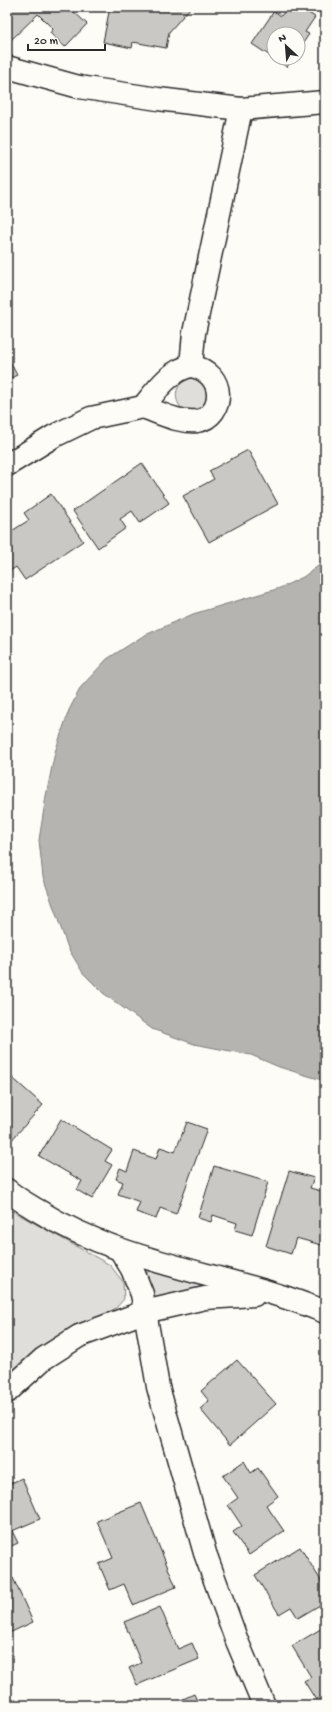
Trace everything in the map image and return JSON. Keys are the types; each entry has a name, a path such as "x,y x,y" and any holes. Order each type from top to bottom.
{"street":[{"path":"7,67 79,87 158,100 241,109 325,102"},
{"path":"191,366 194,333 241,109"},
{"path":"7,465 54,436 91,418 143,407 181,419 198,421 205,419 217,404 218,387 208,372 200,367 184,367 170,377 143,407"},
{"path":"7,1190 59,1224 121,1251 272,1294 325,1312"},
{"path":"121,1251 132,1269 142,1294 158,1388 205,1553 237,1641 264,1705"},
{"path":"7,1392 43,1360 79,1336 144,1312 205,1298 272,1294"}],"shaded area":[{"path":"195,376 207,381 208,409 185,412 177,401 177,391 183,381"},
{"path":"325,561 325,1081 279,1067 251,1055 194,1044 152,1029 103,993 83,973 68,948 43,877 39,840 55,752 69,710 81,687 107,659 143,636 193,614 280,588 303,577"},
{"path":"7,1208 110,1265 123,1282 124,1299 116,1308 69,1332 7,1380"},
{"path":"149,1271 210,1283 211,1290 155,1298 145,1275"}],"building":[{"path":"7,7 69,7 87,24 65,47 50,33 53,29 38,14 12,39 7,33"},
{"path":"110,7 147,7 159,9 161,7 191,7 169,32 166,48 133,42 132,48 103,42"},
{"path":"288,7 299,7 315,17 306,30 306,26 266,26 266,53 252,44 274,11 281,16"},
{"path":"7,356 17,375 7,380"},
{"path":"248,450 278,504 209,542 183,496 214,479 209,471"},
{"path":"142,463 169,503 140,523 132,511 120,519 126,528 98,548 73,511"},
{"path":"51,494 83,541 25,580 16,567 7,573 7,534 29,520 24,513"},
{"path":"7,1073 43,1105 8,1144 7,1144"},
{"path":"61,1119 112,1150 105,1161 112,1165 92,1199 77,1190 82,1181 39,1156"},
{"path":"187,1122 207,1129 176,1214 160,1208 156,1219 136,1212 140,1202 118,1194 123,1182 116,1179 120,1168 127,1171 134,1151 156,1159 160,1147 175,1152"},
{"path":"214,1166 268,1182 252,1235 235,1230 237,1223 213,1215 211,1222 198,1218"},
{"path":"289,1171 314,1178 310,1188 325,1192 325,1246 296,1238 291,1254 266,1246"},
{"path":"237,1360 276,1404 230,1445 200,1409 209,1401 201,1391"},
{"path":"244,1461 251,1473 258,1468 278,1496 266,1505 284,1531 249,1555 233,1532 242,1526 228,1505 238,1498 223,1476"},
{"path":"22,1478 40,1519 12,1531 18,1543 7,1548 7,1485"},
{"path":"141,1503 176,1587 133,1605 124,1584 110,1590 99,1564 113,1558 97,1521"},
{"path":"300,1547 325,1587 325,1602 298,1618 291,1607 279,1614 255,1575"},
{"path":"13,1578 33,1622 7,1634 7,1581"},
{"path":"160,1607 178,1649 192,1643 199,1659 137,1685 129,1668 141,1663 124,1622"},
{"path":"324,1627 325,1698 323,1695 316,1700 304,1681 311,1677 292,1646"},
{"path":"7,1689 12,1701 7,1704"},
{"path":"194,1694 199,1705 170,1705"}]}
